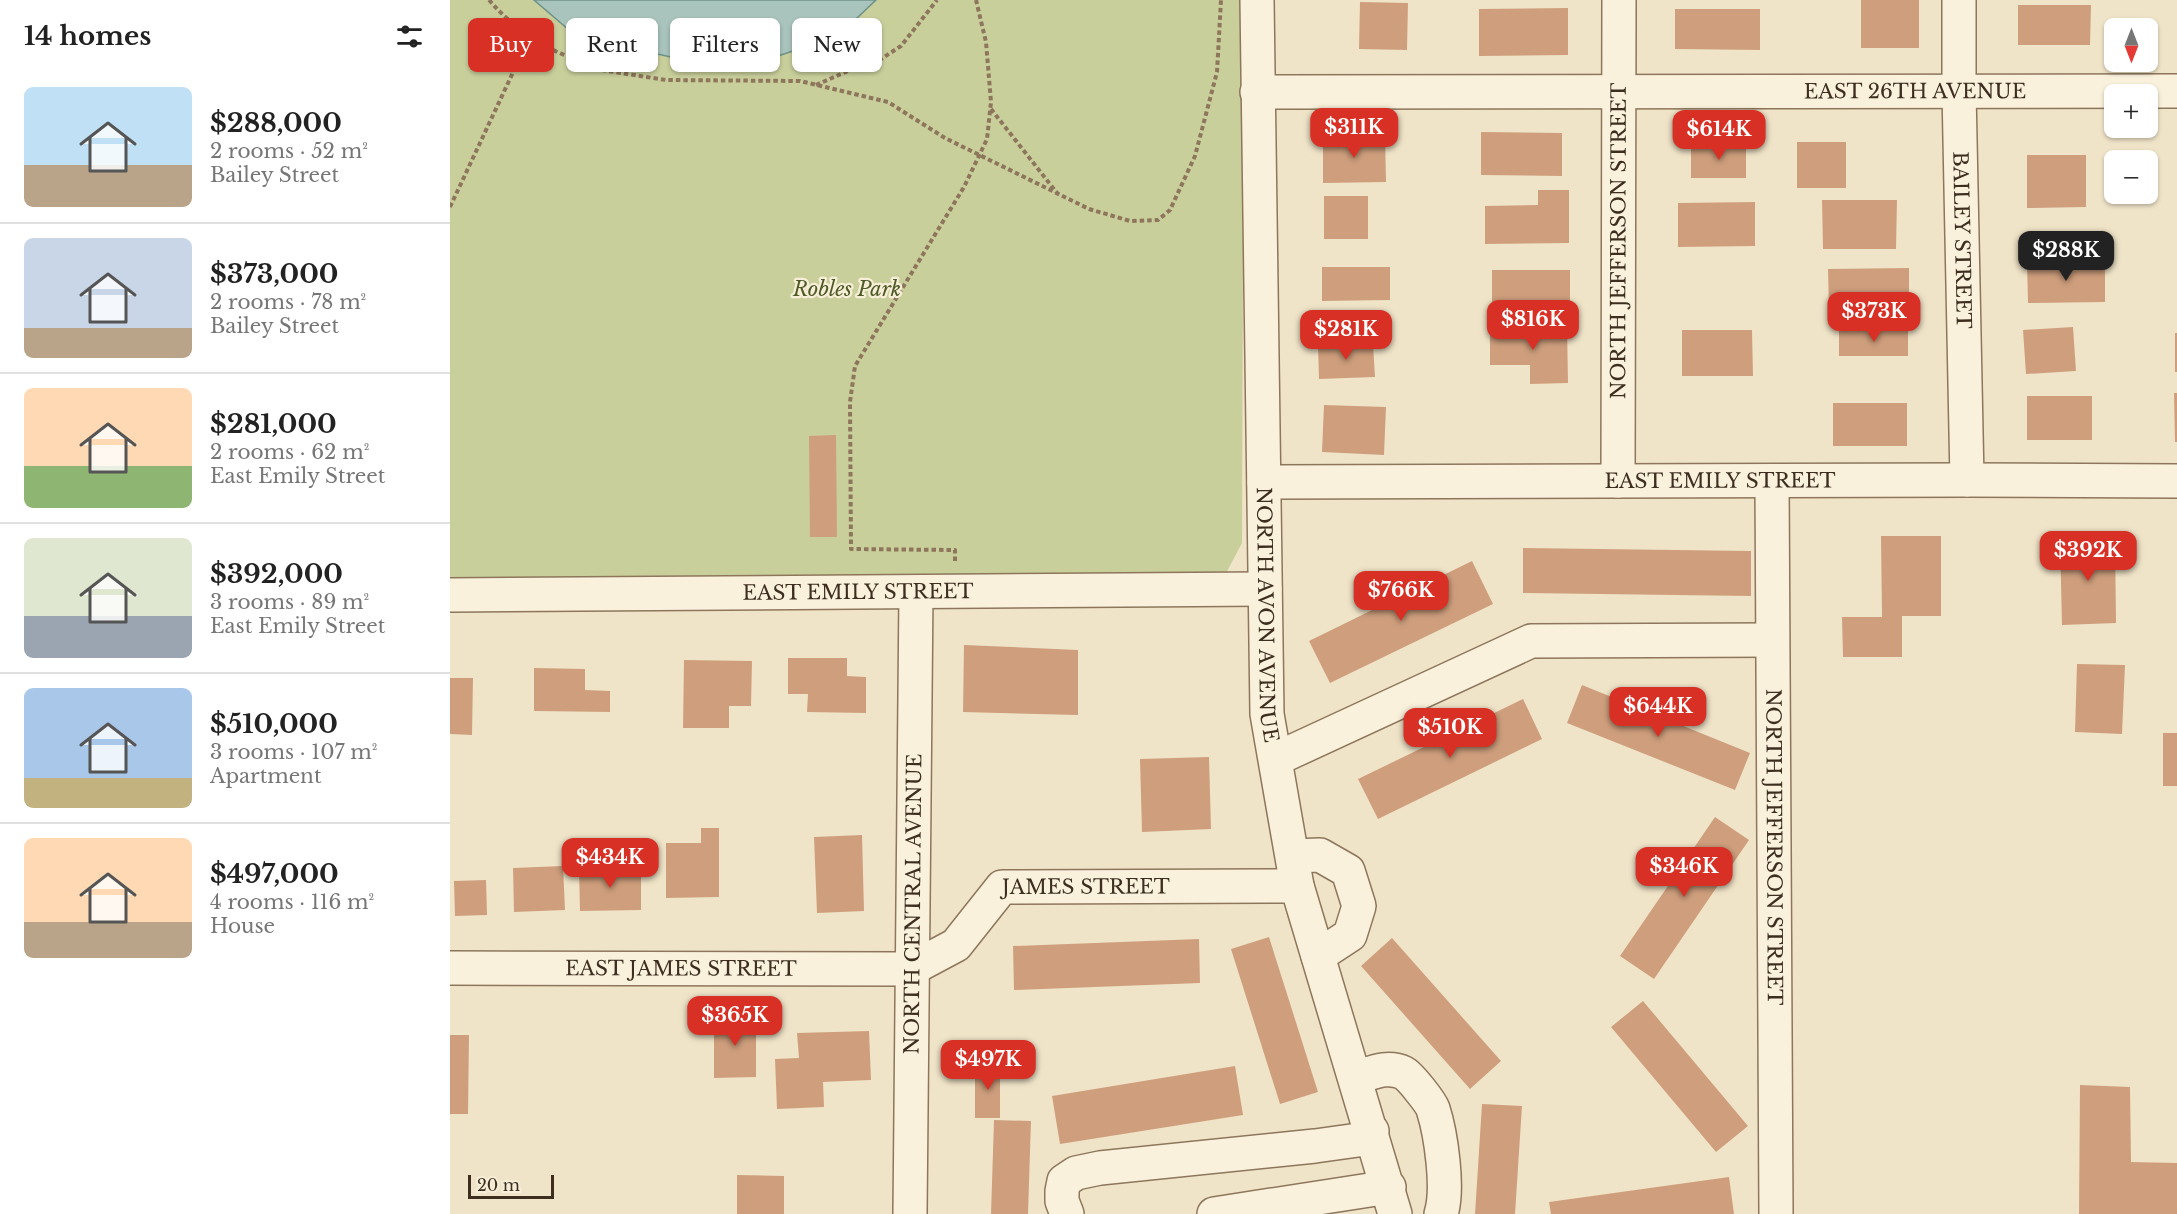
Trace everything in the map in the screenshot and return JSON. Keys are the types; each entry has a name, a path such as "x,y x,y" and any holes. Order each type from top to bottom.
{"street":[{"name":"NORTH AVON AVENUE","path":"1257,0 1267,714 1295,871 1318,956 1392,1200"},
{"name":"NORTH JEFFERSON STREET","path":"1618,481 1619,0"},
{"name":"BAILEY STREET","path":"1959,0 1967,480"},
{"name":"EAST 26TH AVENUE","path":"1257,92 2177,91"},
{"name":"NORTH JEFFERSON STREET","path":"1772,481 1776,1214"},
{"name":"EAST EMILY STREET","path":"1264,482 2177,481"},
{"name":"EAST EMILY STREET","path":"450,595 1265,590"},
{"name":"NORTH CENTRAL AVENUE","path":"910,1214 916,592"},
{"path":"1276,759 1531,640 1772,640"},
{"path":"1295,871 1320,855 1348,871 1359,906 1350,935 1318,956"},
{"name":"JAMES STREET","path":"911,969 956,945 1002,887 1295,871"},
{"name":"EAST JAMES STREET","path":"450,968 911,969"},
{"path":"1356,1078 1384,1068 1406,1074 1432,1107 1443,1163 1444,1204 1441,1214"},
{"path":"1067,1214 1062,1201 1064,1180 1076,1173 1100,1168 1358,1140 1372,1131"},
{"path":"1315,1146 1327,1195"},
{"path":"1214,1214 1327,1195 1392,1200"}],"path":[{"path":"489,0 507,18"},
{"path":"816,85 881,58 901,46 937,0"},
{"path":"955,592 955,550 851,549 850,402 855,366 964,188 987,139 990,109 987,42 976,0"},
{"path":"554,50 595,69 666,80 800,81 888,102 945,138 1089,209 1130,221 1158,220 1170,210 1195,156 1217,72 1221,0"},
{"path":"450,207 513,72"},
{"path":"990,109 1058,194"}],"green space":[{"name":"Robles Park","path":"450,0 1244,0 1242,543 1223,579 450,579"}],"water":[{"path":"534,0 876,0 857,18 792,18 792,51 780,55 780,18 670,18 670,57 658,54 658,18 566,18 566,27"}],"building":[{"path":"1861,0 1919,0 1919,48 1861,48"},
{"path":"1360,2 1408,3 1407,50 1359,49"},
{"path":"2018,5 2091,5 2090,45 2018,45"},
{"path":"1568,8 1568,55 1479,56 1479,9"},
{"path":"1675,9 1760,9 1760,50 1675,49"},
{"path":"1481,132 1562,133 1562,176 1481,175"},
{"path":"1385,134 1386,182 1323,183 1323,135"},
{"path":"1797,142 1846,142 1846,188 1797,188"},
{"path":"1746,143 1746,178 1691,178 1691,144"},
{"path":"2027,155 2086,155 2086,207 2027,208"},
{"path":"1538,190 1569,190 1569,243 1485,244 1485,206 1538,205"},
{"path":"1324,196 1368,196 1368,239 1324,239"},
{"path":"1822,200 1897,200 1896,249 1823,249"},
{"path":"1755,202 1755,246 1678,247 1678,203"},
{"path":"2105,262 2105,302 2028,303 2027,263"},
{"path":"1322,267 1390,267 1390,300 1322,301"},
{"path":"1909,268 1909,308 1829,309 1828,269"},
{"path":"1492,270 1570,270 1570,313 1492,314"},
{"path":"1567,324 1568,383 1530,384 1530,365 1490,365 1490,327"},
{"path":"2073,327 2076,371 2026,374 2023,330"},
{"path":"1908,329 1908,356 1839,356 1839,330"},
{"path":"1682,330 1752,330 1753,376 1682,376"},
{"path":"2175,333 2177,333 2177,372 2175,372"},
{"path":"1373,344 1375,377 1319,379 1318,345"},
{"path":"2174,393 2177,393 2177,442 2175,442"},
{"path":"2027,396 2092,396 2092,440 2027,440"},
{"path":"1833,403 1907,403 1907,446 1833,446"},
{"path":"1324,405 1386,407 1384,455 1322,452"},
{"path":"836,435 837,537 810,537 809,436"},
{"path":"1881,536 1941,536 1941,616 1902,616 1902,657 1843,657 1842,617 1882,617"},
{"path":"2115,539 2116,623 2062,625 2060,540"},
{"path":"1523,548 1751,551 1751,596 1523,593"},
{"path":"1472,561 1493,604 1330,683 1309,641"},
{"path":"964,645 1078,650 1078,715 963,712"},
{"path":"788,658 847,658 847,676 866,677 866,713 807,712 808,694 788,694"},
{"path":"684,660 752,661 751,706 729,706 729,728 683,728"},
{"path":"2077,664 2125,665 2122,734 2075,732"},
{"path":"534,668 585,669 585,690 610,691 610,712 534,711"},
{"path":"450,678 473,678 472,735 450,734"},
{"path":"1582,685 1750,753 1735,790 1567,723"},
{"path":"1523,699 1542,739 1378,819 1358,779"},
{"path":"2163,733 2177,733 2177,786 2163,786"},
{"path":"1209,757 1211,829 1142,832 1140,759"},
{"path":"1715,817 1749,840 1654,979 1620,956"},
{"path":"701,828 719,828 719,897 666,898 666,843 701,843"},
{"path":"862,835 864,911 817,913 814,837"},
{"path":"563,866 565,910 514,912 513,868"},
{"path":"641,868 641,910 580,911 579,869"},
{"path":"486,880 487,915 455,916 454,881"},
{"path":"1269,937 1318,1092 1280,1104 1231,949"},
{"path":"1392,938 1501,1061 1470,1089 1361,966"},
{"path":"1199,939 1200,983 1014,990 1013,946"},
{"path":"1643,1001 1748,1126 1716,1152 1611,1027"},
{"path":"714,1017 756,1017 756,1077 714,1078"},
{"path":"869,1031 871,1080 823,1082 824,1107 777,1109 775,1059 799,1058 797,1033"},
{"path":"450,1035 469,1035 468,1114 450,1114"},
{"path":"975,1064 1000,1064 1000,1118 975,1118"},
{"path":"1235,1066 1243,1115 1060,1144 1052,1096"},
{"path":"2080,1085 2130,1087 2131,1162 2177,1163 2177,1214 2079,1214"},
{"path":"1482,1104 1522,1106 1515,1214 1475,1214"},
{"path":"994,1120 1031,1121 1028,1214 991,1214"},
{"path":"737,1175 784,1176 784,1214 737,1214"},
{"path":"1729,1177 1734,1214 1551,1214 1549,1202"}]}
